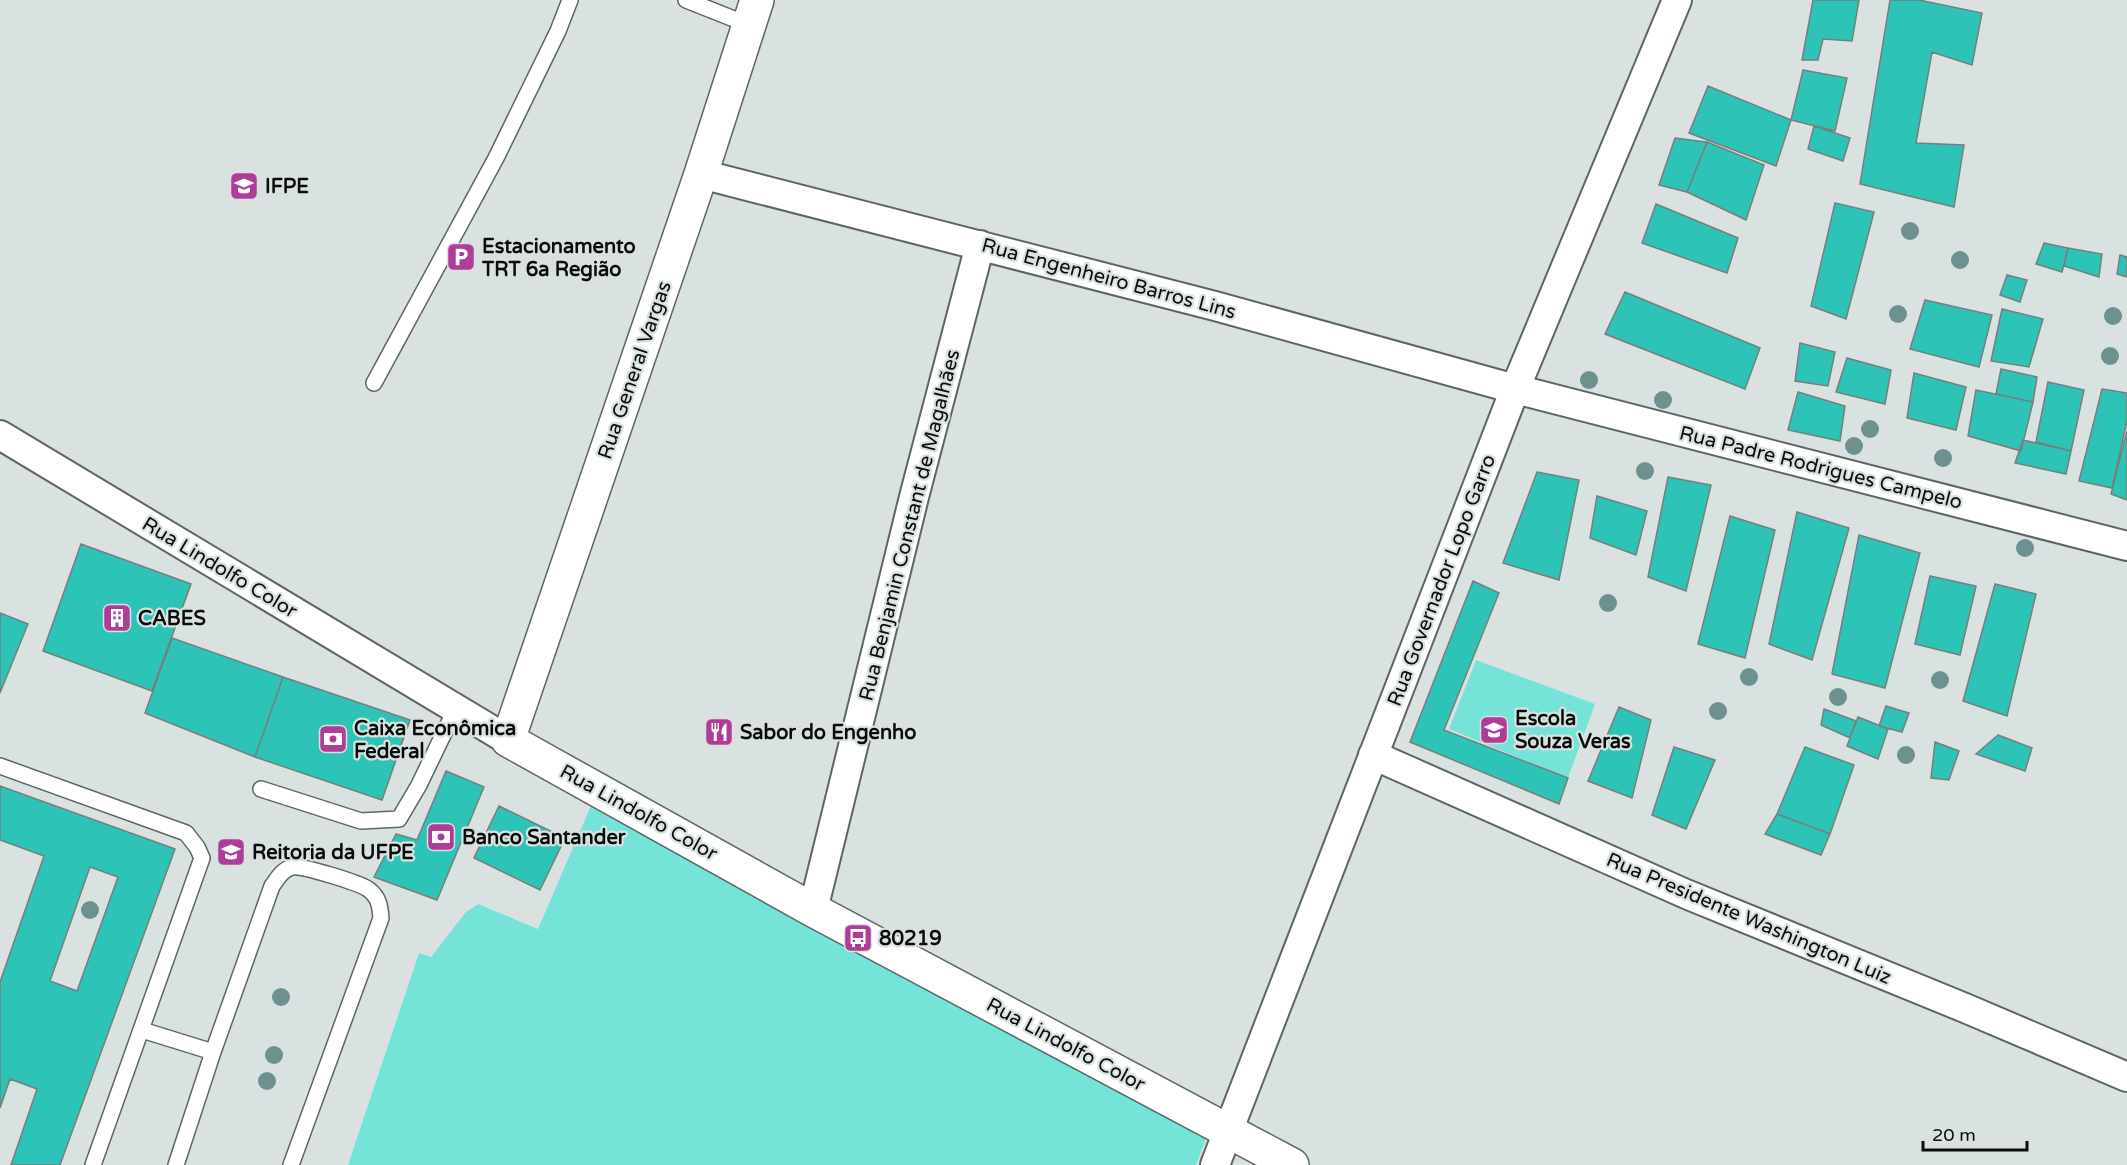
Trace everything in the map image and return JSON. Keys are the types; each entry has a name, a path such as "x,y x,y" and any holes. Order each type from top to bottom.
{"main road":[{"name":"Rua General Vargas","path":"508,740 701,174 753,12"},
{"name":"Rua Lindolfo Color","path":"508,740 813,910 1292,1165"}],"street":[{"name":"Rua Governador Lopo Garro","path":"1215,1165 1515,389 1677,0"},
{"name":"Rua Engenheiro Barros Lins","path":"701,174 1215,306 1515,389"},
{"name":"Rua Benjamin Constant de Magalhães","path":"813,910 914,497 980,245"},
{"name":"Rua Padre Rodrigues Campelo","path":"1515,389 2127,546"},
{"name":"Rua Lindolfo Color","path":"0,435 508,740"},
{"name":"Rua Presidente Washington Luiz","path":"1373,755 1686,894 2127,1077"}],"lane":[{"path":"374,383 496,158 558,31 570,0"},
{"path":"686,0 753,12"},
{"path":"261,789 361,821 399,819 419,785 456,708"},
{"path":"0,766 186,833 202,858 93,1165"},
{"path":"176,1165 272,886 284,870 295,867 308,868 368,889 380,903 381,918 291,1165"},
{"path":"142,1030 213,1052"}],"shaded area":[{"path":"1476,660 1595,704 1568,778 1449,729"},
{"path":"605,773 1214,1118 1196,1165 348,1165 419,953 431,957 466,912 478,904 538,929"}],"building":[{"path":"1813,0 1859,0 1852,41 1823,39 1818,60 1802,60"},
{"path":"1890,0 1919,0 1982,13 1972,65 1932,52 1916,143 1964,145 1954,207 1860,184"},
{"path":"1803,70 1847,78 1835,131 1791,120"},
{"path":"1708,86 1791,120 1776,166 1689,133"},
{"path":"1814,126 1850,138 1843,161 1808,149"},
{"path":"1675,138 1707,142 1687,192 1659,185"},
{"path":"1707,142 1764,165 1746,220 1687,192"},
{"path":"1835,203 1874,212 1846,319 1811,306"},
{"path":"1656,204 1738,238 1727,273 1642,243"},
{"path":"2044,243 2068,248 2062,272 2036,264"},
{"path":"2068,248 2102,254 2099,277 2064,266"},
{"path":"2120,255 2127,257 2127,277 2117,274"},
{"path":"2007,275 2027,280 2020,302 2000,295"},
{"path":"1625,292 1760,348 1745,389 1605,334"},
{"path":"1925,300 1992,315 1979,367 1910,349"},
{"path":"2002,309 2043,319 2029,367 1991,361"},
{"path":"1800,343 1835,352 1828,386 1795,381"},
{"path":"1847,358 1891,370 1885,404 1836,392"},
{"path":"2001,369 2037,377 2033,402 1996,394"},
{"path":"1914,373 1966,387 1956,430 1907,418"},
{"path":"2048,382 2084,390 2071,451 2036,442"},
{"path":"2102,389 2127,393 2127,421 2112,488 2079,481"},
{"path":"1976,390 2033,402 2021,451 1968,436"},
{"path":"1798,392 1845,406 1840,441 1788,430"},
{"path":"2127,431 2127,500 2111,494"},
{"path":"2023,440 2071,451 2066,474 2015,463"},
{"path":"1537,472 1579,480 1559,580 1503,563"},
{"path":"1668,477 1711,485 1686,591 1648,577"},
{"path":"1597,496 1647,511 1636,555 1590,538"},
{"path":"1797,512 1849,528 1812,660 1769,644"},
{"path":"1730,516 1775,530 1745,658 1698,644"},
{"path":"1859,535 1920,553 1885,688 1832,674"},
{"name":"CABES","path":"81,544 191,584 152,691 43,651"},
{"path":"1930,576 1976,586 1960,655 1915,644"},
{"path":"1473,581 1499,593 1444,730 1568,778 1559,804 1410,742"},
{"path":"1995,584 2036,594 2007,716 1963,701"},
{"path":"0,613 28,624 0,693"},
{"path":"172,638 283,677 255,757 145,713"},
{"name":"Caixa Econômica Federal","path":"283,677 410,720 382,800 255,757"},
{"path":"1886,706 1909,713 1902,732 1879,726"},
{"path":"1619,707 1651,720 1632,798 1588,781"},
{"path":"1824,709 1856,721 1850,738 1821,725"},
{"path":"1858,717 1888,729 1878,759 1847,746"},
{"path":"1998,735 2032,748 2025,771 1976,754"},
{"path":"1935,742 1959,751 1949,780 1931,778"},
{"path":"1674,747 1715,760 1686,829 1652,815"},
{"path":"1805,747 1854,765 1830,834 1777,814"},
{"name":"Banco Santander","path":"446,771 484,787 437,900 374,877 396,834 417,840"},
{"path":"0,786 175,849 60,1165 11,1165 37,1089 10,1079 0,1108 0,982 44,856 0,840","holes":["90,867 118,877 77,991 50,981"]},
{"path":"499,806 565,838 540,890 474,858"},
{"path":"1777,814 1830,834 1821,855 1765,834"}],"place":[{"name":"IFPE","path":"244,186"},
{"name":"Estacionamento TRT 6a Região","path":"461,257"},
{"name":"CABES","path":"117,618"},
{"name":"Escola Souza Veras","path":"1494,730"},
{"name":"Sabor do Engenho","path":"719,732"},
{"name":"Caixa Econômica Federal","path":"333,739"},
{"name":"Banco Santander","path":"441,837"},
{"name":"Reitoria da UFPE","path":"231,852"},
{"name":"80219","path":"858,938"}]}
